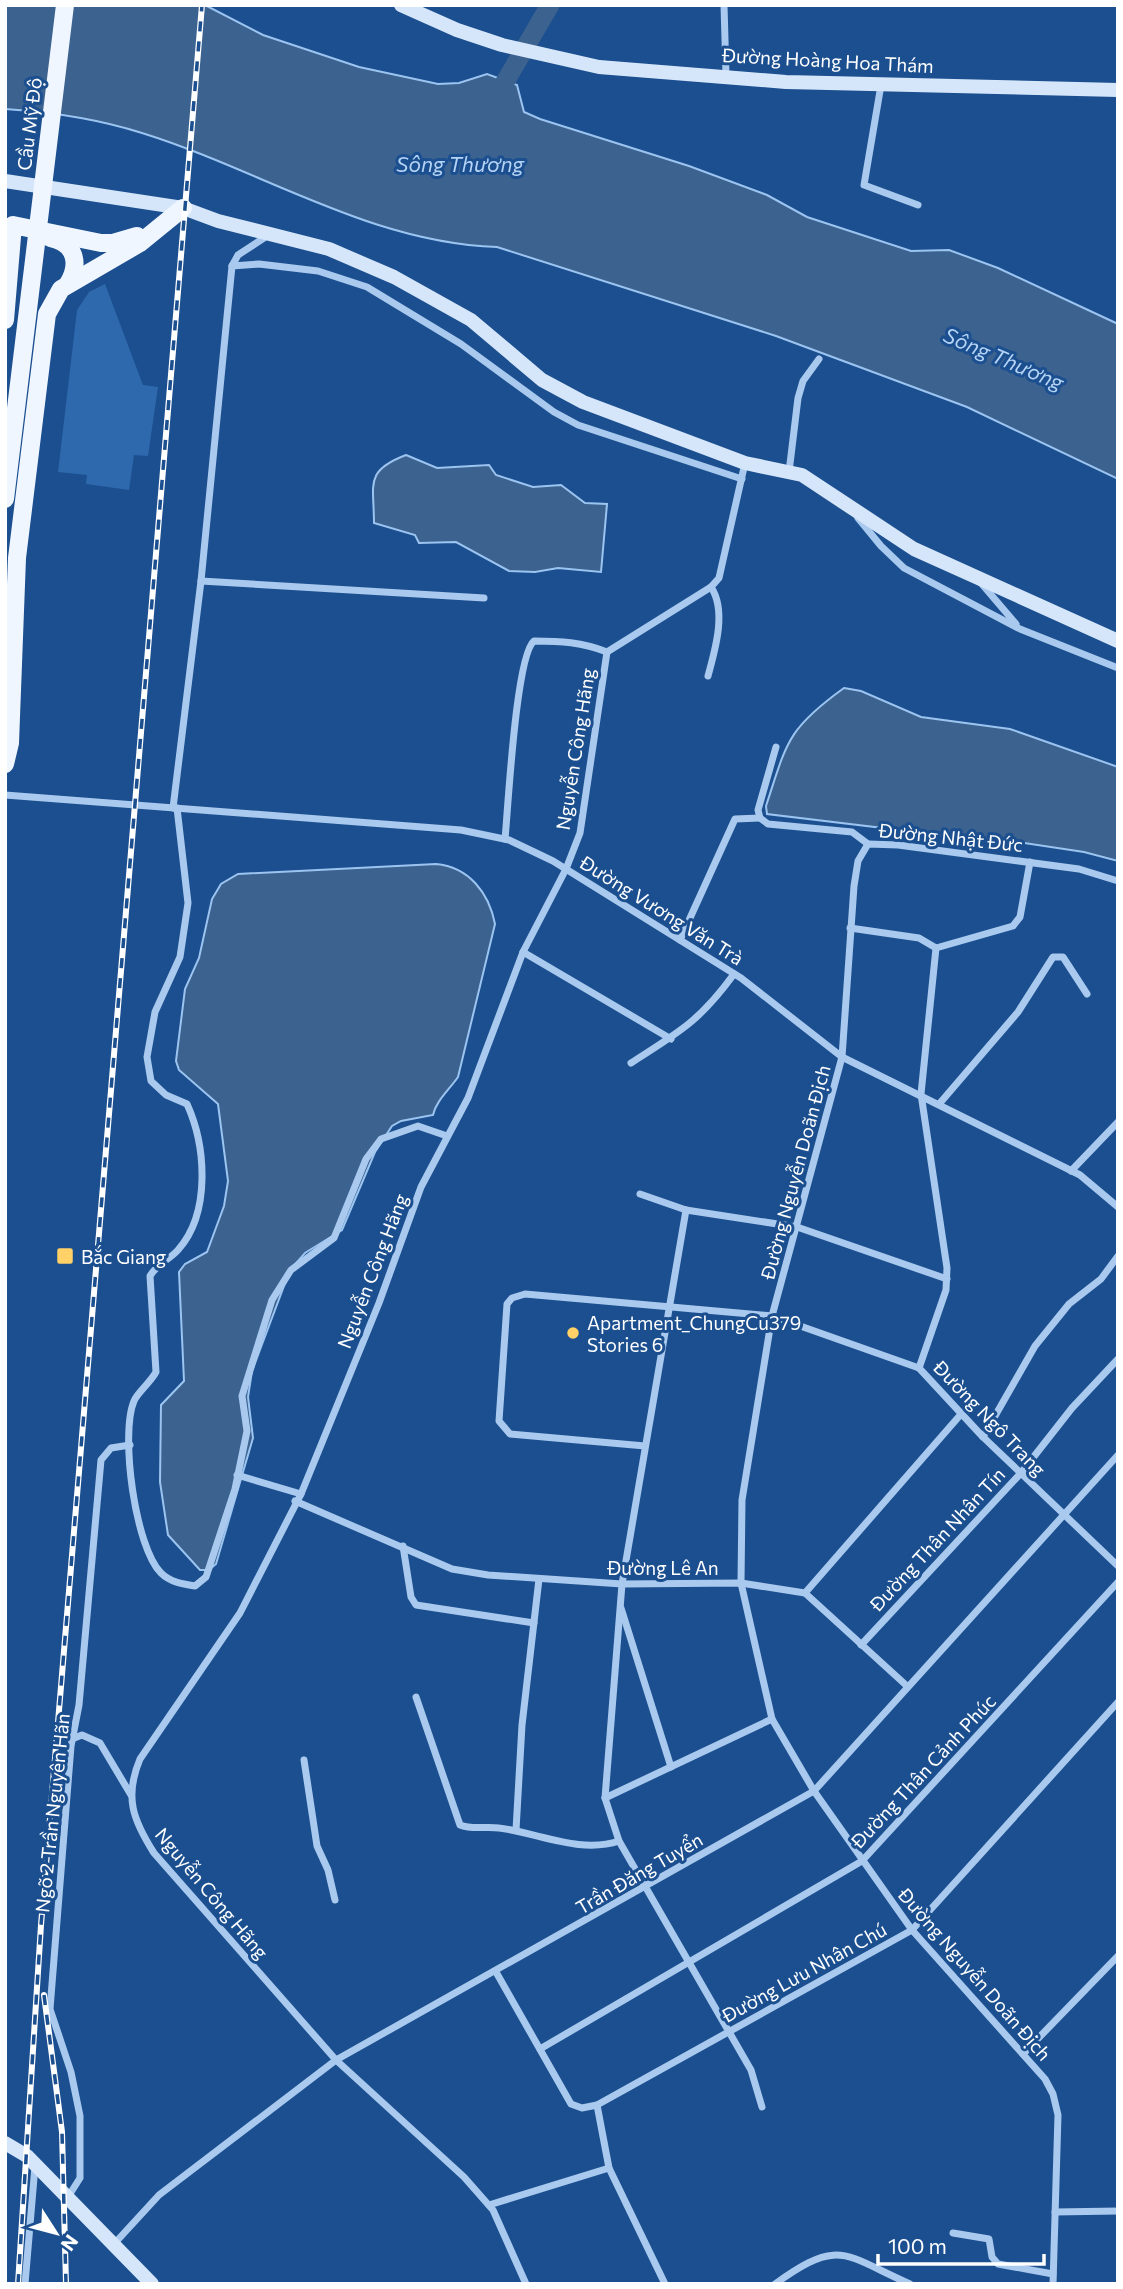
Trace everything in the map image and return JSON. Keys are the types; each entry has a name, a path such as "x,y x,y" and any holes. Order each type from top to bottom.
{"main road":[{"name":"Cầu Mỹ Độ","path":"5,499 65,5"},
{"path":"5,764 10,743 17,558 43,330 55,296 68,284 140,243 183,208"},
{"path":"10,223 113,243 166,223"},
{"path":"10,223 66,244 76,267 68,284"},
{"path":"5,320 10,223"}],"street":[{"name":"Đường Hoàng Hoa Thám","path":"401,5 457,30 502,45 599,67 726,75 786,82 1118,90"},
{"path":"724,5 726,75"},
{"path":"881,84 864,185 918,205"},
{"path":"5,181 183,208 218,221 329,249 394,277 471,320 542,380 583,402 745,463 802,475 914,548 1118,641"},
{"path":"271,233 237,255 232,266 201,581 175,808 188,903 180,957 155,1012 147,1057 151,1081 166,1095 187,1104 197,1126 202,1188 189,1233 178,1250 156,1266 150,1276 156,1372 149,1386 135,1399 130,1416 138,1528 148,1553 160,1572 177,1584 195,1586 206,1577 237,1475 247,1430 242,1396 272,1300 292,1270 334,1238 366,1159 381,1139 418,1126 447,1136"},
{"path":"232,266 259,264 318,271 366,287 410,311 554,412 578,425 636,447 742,479"},
{"path":"789,472 798,398 803,381 819,359"},
{"path":"708,676 714,652 719,607 711,587 724,564 745,463"},
{"path":"852,510 881,546 904,568 1020,629 1118,667"},
{"path":"975,577 1020,629"},
{"path":"201,581 484,598"},
{"name":"Nguyễn Công Hãng","path":"526,2284 512,2247 489,2205 464,2177 336,2060 155,1853 140,1832 131,1796 131,1781 140,1759 240,1613 295,1501 301,1494 379,1303 421,1187 468,1098 523,952 566,869 580,833 607,652 711,587"},
{"path":"505,839 517,708 527,650 534,642 558,641 586,644 607,652"},
{"path":"776,747 758,810 760,818 768,824 852,832 868,844"},
{"name":"Đường Vương Văn Trà","path":"5,795 461,830 505,839 566,869 734,974 842,1057 940,1103 1002,1139 1072,1171 1118,1207"},
{"path":"680,940 735,819 760,818"},
{"name":"Đường Nhật Đức","path":"842,1057 850,929 858,861 868,844 898,845 1079,869 1118,881"},
{"path":"850,929 919,938 936,948 1013,926 1020,917 1030,862"},
{"path":"919,1368 946,1290 947,1279 921,1094 936,948"},
{"path":"523,952 671,1039"},
{"path":"940,1103 1018,1012 1053,957 1063,957 1087,994"},
{"path":"631,1063 671,1039 711,1007 734,974"},
{"name":"Đường Nguyễn Doãn Địch","path":"842,1057 772,1316 742,1500 741,1583 772,1719 814,1791 912,1930 1045,2079 1054,2094 1058,2115 1053,2284"},
{"path":"1072,1171 1118,1122"},
{"path":"640,1194 686,1210 797,1227 947,1279"},
{"path":"686,1210 622,1584 605,1797 619,1841 751,2070 762,2108"},
{"path":"983,1437 1035,1346 1069,1304 1101,1279 1118,1256"},
{"name":"Đường Ngô Trang","path":"645,1446 510,1434 504,1429 499,1421 507,1304 512,1298 525,1294 772,1316 919,1368 983,1437 1118,1566"},
{"name":"Đường Thân Nhân Tín","path":"860,1645 1021,1473 1072,1408 1118,1359"},
{"path":"907,1686 804,1593 962,1413"},
{"name":"Ngõ 2 Trần Nguyên Hãn","path":"68,2197 80,2178 80,2116 71,2071 50,2009 72,1739 79,1705 101,1460 111,1448 130,1445"},
{"name":"Trần Đăng Tuyển","path":"113,2245 159,2195 336,2060 814,1791 1118,1455"},
{"path":"237,1475 301,1494"},
{"name":"Đường Lê An","path":"295,1501 453,1569 540,1579 622,1584 741,1583 804,1593"},
{"path":"403,1546 411,1597 416,1605 534,1623"},
{"path":"516,1830 522,1725 540,1579"},
{"name":"Đường Thân Cảnh Phúc","path":"540,2049 689,1959 862,1861 1118,1582"},
{"path":"620,1604 671,1768"},
{"path":"416,1698 460,1825 516,1830 587,1847 602,1847 619,1841"},
{"name":"Đường Lưu Nhân Chú","path":"597,2105 912,1930 1118,1702"},
{"path":"605,1797 772,1719"},
{"path":"72,1739 82,1735 100,1743 131,1796"},
{"path":"304,1760 317,1846 328,1870 335,1900"},
{"path":"1023,2054 1118,1956"},
{"path":"496,1972 571,2104 582,2108 597,2105 609,2168 665,2284"},
{"path":"5,2143 35,2165 152,2284"},
{"path":"25,2284 35,2165"},
{"path":"489,2205 609,2168"},
{"path":"1055,2211 1118,2211"},
{"path":"953,2233 989,2239 992,2257 998,2264 1054,2274"},
{"path":"775,2284 804,2263 823,2255 841,2253 864,2261 910,2284"}],"shaded area":[{"path":"105,284 143,385 158,387 148,456 134,455 129,490 86,484 87,475 58,472 77,310 89,292"}],"water":[{"name":"Sông Thương","path":"5,5 205,5 263,35 359,67 438,84 459,83 487,74 517,85 524,112 540,119 689,166 767,195 807,217 911,251 949,250 998,268 1118,324 1118,479 967,407 776,336 497,247 450,242 405,233 360,219 186,148 142,133 74,117 5,109"},
{"path":"406,455 437,468 489,465 496,475 533,487 561,485 585,503 607,504 601,572 558,568 535,572 509,571 456,542 419,543 415,535 374,523 373,489 377,473"},
{"path":"844,688 861,691 921,717 1010,729 1118,767 1118,861 1084,852 997,839 966,838 767,814 766,806 773,784 792,738 811,715"},
{"path":"436,864 458,870 476,884 488,902 495,924 458,1077 440,1100 433,1115 401,1121 392,1126 375,1152 342,1230 305,1253 290,1270 252,1371 248,1397 253,1438 216,1564 209,1570 200,1570 168,1535 160,1482 161,1405 184,1381 179,1272 185,1264 207,1252 224,1206 228,1181 218,1104 179,1070 176,1061 185,989 199,958 212,899 221,884 238,874"}],"waterway":[{"path":"494,101 550,5"}],"railway":[{"path":"18,2284 41,1925 202,5"},
{"path":"44,1995 62,2132 66,2284"}],"place":[{"name":"Bắc Giang","path":"65,1256"},
{"name":"Apartment_ChungCu379 Stories 6","path":"573,1333"}]}
